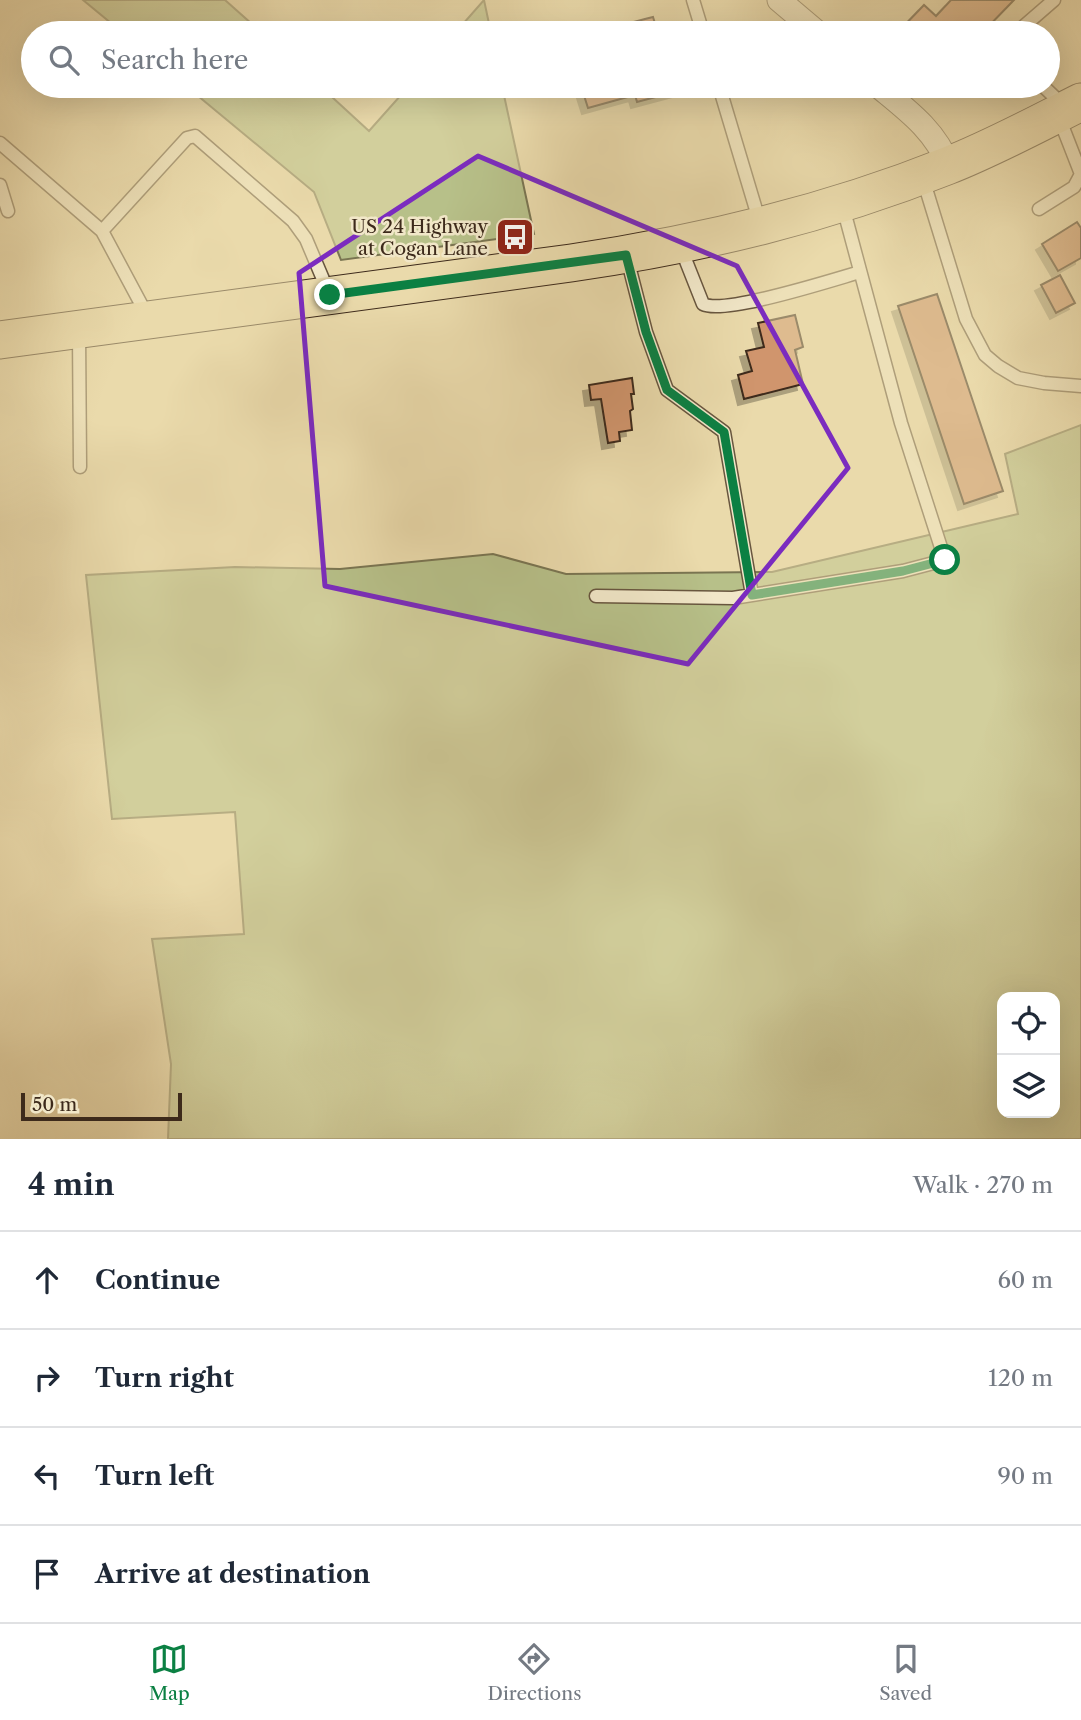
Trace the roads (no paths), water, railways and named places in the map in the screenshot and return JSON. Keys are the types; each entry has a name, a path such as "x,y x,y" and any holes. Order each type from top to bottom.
{"main road":[{"path":"0,340 626,255 761,227 842,204 936,171 1062,103"}],"street":[{"path":"779,0 803,21"},
{"path":"892,98 916,118 941,146 936,171"}],"lane":[{"path":"693,0 699,21"},
{"path":"1030,21 1054,0"},
{"path":"723,98 761,227"},
{"path":"1039,209 1074,187 1081,174 1062,103"},
{"path":"102,231 187,138 195,136 293,221 306,239 330,295"},
{"path":"0,143 102,231 149,319"},
{"path":"936,171 966,319 985,355 1018,378 1081,386"},
{"path":"0,185 8,211"},
{"path":"596,596 733,598 903,571 945,560 901,423 842,204"},
{"path":"680,245 703,304 709,307 733,306 860,272"},
{"path":"626,255 646,332 667,390 724,432 752,595"},
{"path":"79,329 80,467"}],"place":[{"name":"US 24 Highway at Cogan Lane","path":"515,237"}]}
